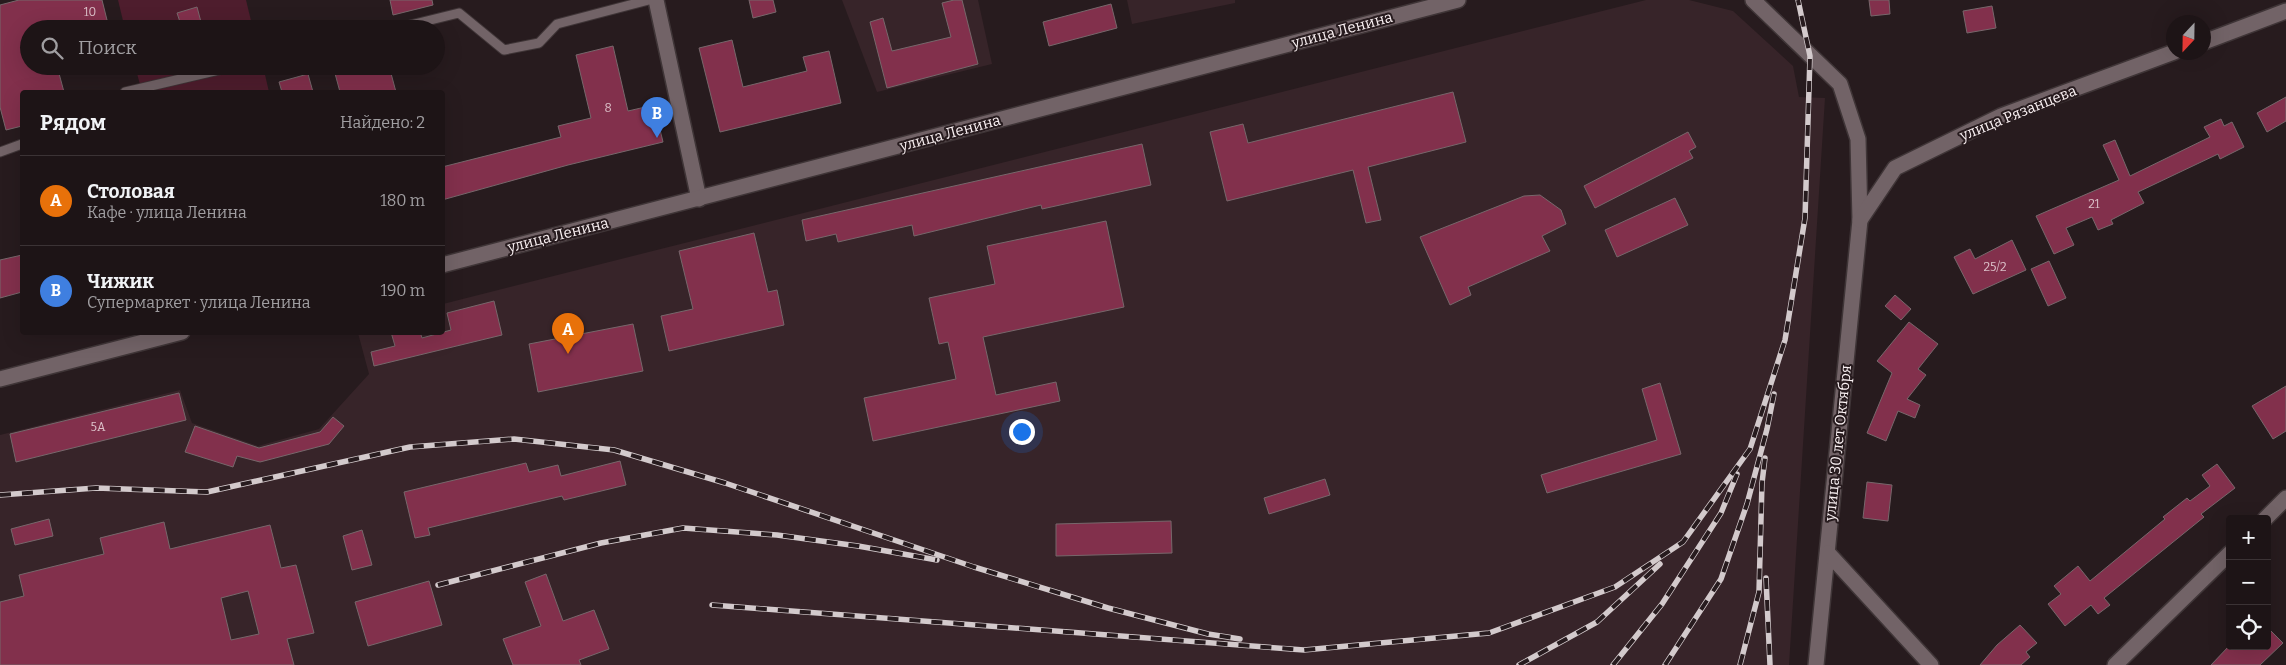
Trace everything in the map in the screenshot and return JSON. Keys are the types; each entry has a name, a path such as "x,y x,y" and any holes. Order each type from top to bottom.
{"street":[{"path":"656,0 699,199"},
{"name":"улица Ленина","path":"445,264 1458,0"},
{"path":"1753,0 1840,84 1858,139 1860,220"},
{"path":"2211,39 2286,11"},
{"name":"улица Рязанцева","path":"1860,220 1895,168 2001,116 2166,55"},
{"name":"улица 30 лет Октября","path":"1816,665 1860,220"},
{"path":"0,379 170,335"},
{"path":"2269,515 2286,498"},
{"path":"1828,553 1930,665"},
{"path":"2115,665 2226,557"}],"lane":[{"path":"431,20 459,13 504,50 539,43 557,24 649,0"},
{"path":"134,90 198,75"},
{"path":"0,152 20,145"}],"shaded area":[{"path":"118,0 246,0 251,20 123,20"},
{"path":"842,0 978,0 992,64 877,92"},
{"path":"1127,0 1235,0 1235,3 1132,24"},
{"path":"1646,0 1689,0 1733,11 1793,66 1799,97 1825,98 1789,665 0,665 0,435 180,390 192,423 258,446 319,429 369,374 359,335 445,335 445,303"},
{"path":"137,75 265,75 269,90 141,90"}],"building":[{"path":"19,0 102,0 107,20 20,20 20,75 59,75 63,90 20,90 20,126 6,130 0,107 0,5"},
{"path":"390,0 432,0 433,5 393,15"},
{"path":"749,0 773,0 776,12 753,18"},
{"path":"962,0 978,64 887,88 870,22 883,18 892,51 951,37 942,3"},
{"path":"1869,0 1889,0 1890,14 1871,16"},
{"path":"1111,4 1117,28 1049,46 1043,22"},
{"path":"1992,6 1996,28 1967,33 1963,11"},
{"path":"197,7 200,20 179,20 177,13"},
{"path":"732,40 743,87 807,71 803,57 829,51 841,103 720,132 699,48"},
{"path":"613,46 628,111 654,105 663,142 568,165 445,199 445,166 561,137 558,126 591,118 576,55"},
{"path":"308,75 312,90 281,90 279,82"},
{"path":"335,75 391,75 395,90 339,90"},
{"path":"1453,92 1466,142 1368,167 1381,220 1366,223 1353,170 1227,201 1210,132 1243,124 1248,143"},
{"path":"2286,97 2286,121 2267,132 2257,113"},
{"path":"2221,119 2224,126 2232,122 2244,147 2220,159 2218,154 2138,192 2144,203 2111,220 2113,224 2098,230 2092,217 2066,228 2074,245 2054,254 2036,216 2119,180 2103,145 2115,140 2130,176 2210,137 2204,127"},
{"path":"1688,132 1696,147 1689,151 1693,158 1595,208 1584,186"},
{"path":"1142,144 1151,185 1042,209 1041,205 914,236 912,225 838,242 836,234 806,241 802,220"},
{"path":"1540,195 1561,210 1566,224 1542,236 1550,251 1468,287 1471,295 1450,305 1420,237 1524,196"},
{"path":"1675,198 1688,225 1617,257 1605,230"},
{"path":"1106,221 1124,307 983,337 996,395 1056,382 1060,401 873,441 864,398 956,379 948,342 939,344 929,298 995,284 987,246"},
{"path":"754,233 768,292 777,290 784,325 669,351 661,316 693,309 679,251"},
{"path":"2012,240 2026,270 1973,294 1954,257 1970,249 1975,259"},
{"path":"20,255 20,293 0,298 0,260"},
{"path":"2049,261 2066,298 2048,306 2031,269"},
{"path":"1895,295 1911,309 1901,320 1885,306"},
{"path":"494,301 502,335 374,366 371,352 395,346 392,335 421,335 422,338 433,335 445,335 445,332 451,330 447,313"},
{"path":"1909,322 1938,344 1918,369 1926,375 1907,399 1920,405 1915,418 1898,411 1886,441 1867,433 1892,373 1877,361"},
{"path":"633,324 643,371 538,392 529,344"},
{"path":"1660,383 1681,454 1547,493 1541,475 1657,440 1642,389"},
{"path":"2286,386 2286,431 2273,439 2252,406"},
{"path":"179,393 186,420 16,462 10,434"},
{"path":"333,417 344,426 329,444 260,462 237,456 233,467 185,452 195,426 259,448 320,432"},
{"path":"620,461 626,485 564,500 562,496 428,528 430,535 415,538 404,492 526,463 529,472 558,465 561,476"},
{"path":"2217,464 2235,488 2201,514 2204,517 2104,598 2110,605 2098,614 2091,605 2065,626 2048,604 2061,594 2054,586 2078,566 2090,581 2165,519 2163,517 2187,498 2190,501 2210,486 2202,475"},
{"path":"1325,479 1330,495 1269,514 1264,498"},
{"path":"1867,482 1892,485 1888,521 1863,518"},
{"path":"49,519 53,536 15,545 11,529"},
{"path":"1171,521 1172,553 1056,556 1056,524"},
{"path":"164,522 170,549 270,525 281,568 296,565 314,633 287,639 294,665 0,665 0,602 24,596 19,575 104,554 100,538","holes":["248,591 259,634 231,640 221,598"]},
{"path":"362,530 372,565 352,570 343,536"},
{"path":"546,574 563,621 594,610 609,649 579,660 581,665 513,665 503,639 541,626 525,582"},
{"path":"429,581 442,625 368,646 355,602"},
{"path":"2020,625 2037,643 2026,652 2030,657 2021,665 1980,665 1997,645"},
{"path":"2271,631 2283,643 2260,665 2211,665 2226,649 2271,650"}],"railway":[{"path":"712,605 1304,650 1489,633 1615,587 1683,542 1750,449 1785,340 1805,218 1810,56 1798,0"},
{"path":"1665,665 1721,579 1747,504 1767,429 1774,394"},
{"path":"0,495 96,488 207,492 410,447 514,439 614,450 725,483 974,567 1108,608 1208,634 1240,639"},
{"path":"1740,665 1759,592 1762,483 1765,458"},
{"path":"1613,665 1662,604 1721,513 1737,474"},
{"path":"438,585 601,543 683,528 777,535 858,546 937,560"},
{"path":"1519,665 1597,622 1660,564"},
{"path":"1766,578 1770,665"}],"place":[{"name":"Чижик","path":"657,138"},
{"name":"Столовая","path":"568,354"}]}
